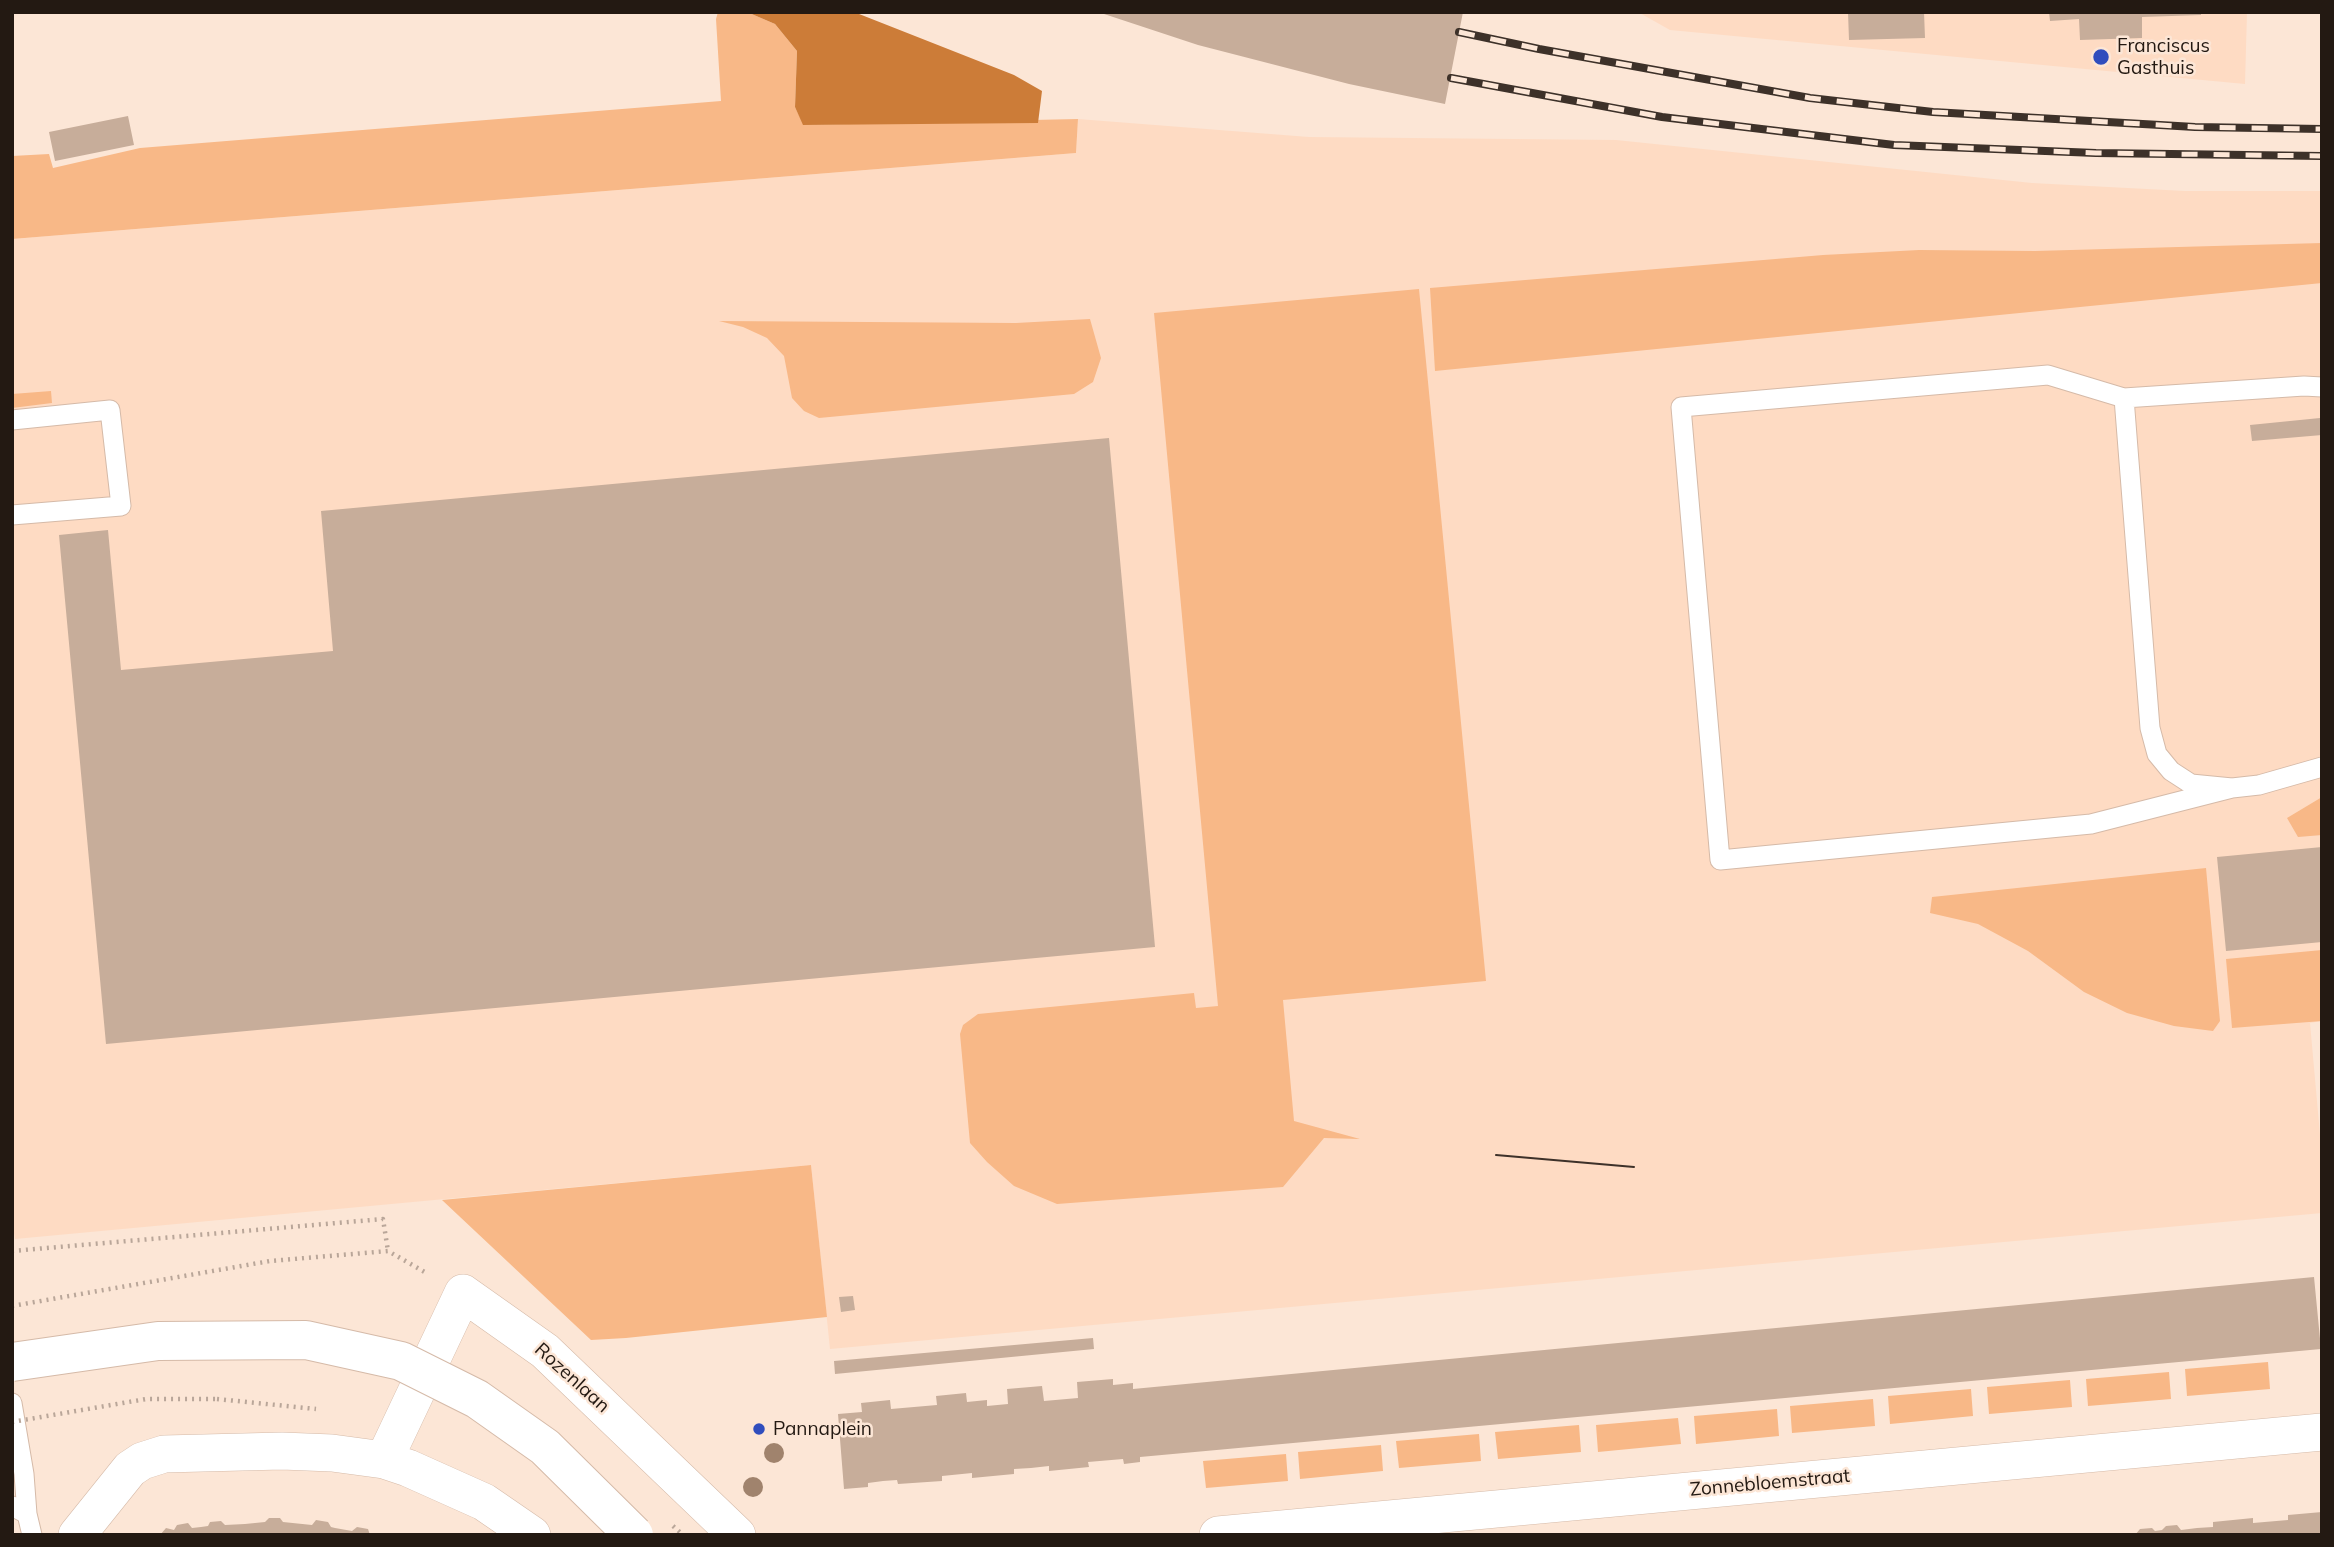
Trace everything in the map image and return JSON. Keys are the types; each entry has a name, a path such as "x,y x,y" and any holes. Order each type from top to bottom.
{"street":[{"path":"384,1460 463,1293"},
{"name":"Rozenlaan","path":"463,1293 545,1351 737,1535"},
{"path":"12,1362 158,1341 292,1340 306,1340 401,1361 477,1399 545,1447 634,1535"},
{"name":"Zonnebloemstraat","path":"1218,1535 2322,1432"},
{"path":"77,1535 130,1469 142,1461 164,1454 282,1451 332,1453 384,1460 408,1468 484,1502 532,1535"}],"lane":[{"path":"2322,387 2124,398 2048,375 1681,407 1720,860 2091,824 2232,788 2259,785 2322,767"},
{"path":"2124,398 2150,728 2157,754 2171,771 2191,784 2232,788"},
{"path":"12,420 110,410 121,506 12,514"},
{"path":"12,1403 24,1474 20,1510 32,1535"}],"path":[{"path":"12,1251 383,1219 388,1251"},
{"path":"12,1306 270,1261 388,1251 463,1293"},
{"path":"12,1422 146,1399 216,1399"}],"shaded area":[{"path":"718,12 747,12 775,24 797,51 795,107 804,125 1078,119 1076,153 12,239 12,156 49,154 53,168 140,148 721,101 716,19"},
{"path":"747,12 854,12 1014,75 1042,91 1038,123 803,125 795,107 797,51 775,24"},
{"name":"Franciscus Gasthuis","path":"1638,12 2247,12 2245,84 1670,30"},
{"path":"1078,119 1309,137 1616,140 2032,183 2185,191 2322,191 2322,1021 2310,1023 2322,1157 2322,1213 830,1349 811,1165 15,1239 12,1222 12,239 1076,153"},
{"path":"2322,243 2322,283 1435,371 1430,288 1823,255 1919,250 2035,251"},
{"path":"1419,289 1486,981 1283,1000 1294,1121 1360,1139 1324,1138 1283,1187 1057,1204 1014,1186 970,1143 960,1034 963,1025 978,1014 1194,993 1196,1008 1218,1006 1154,313"},
{"path":"1090,319 1101,358 1093,382 1074,394 819,418 804,411 792,398 784,356 767,338 743,327 719,321 1016,323"},
{"path":"51,391 52,403 12,408 12,394"},
{"path":"2322,797 2322,835 2298,837 2287,818"},
{"path":"2206,868 2220,1021 2213,1031 2174,1026 2127,1013 2084,992 2028,951 1978,924 1930,913 1932,897"},
{"path":"2322,950 2322,1021 2232,1028 2226,959"},
{"name":"Pannaplein","path":"811,1165 827,1317 626,1338 591,1340 442,1200"},
{"path":"2268,1362 2270,1389 2187,1396 2185,1369"},
{"path":"2169,1372 2171,1399 2088,1406 2086,1379"},
{"path":"2070,1380 2072,1407 1989,1414 1987,1387"},
{"path":"1971,1389 1973,1416 1890,1424 1888,1396"},
{"path":"1873,1399 1875,1426 1792,1433 1790,1406"},
{"path":"1777,1409 1779,1436 1696,1444 1694,1416"},
{"path":"1678,1418 1681,1444 1598,1452 1596,1425"},
{"path":"1579,1425 1581,1452 1498,1459 1495,1432"},
{"path":"1479,1434 1481,1461 1399,1468 1396,1441"},
{"path":"1381,1445 1383,1471 1300,1479 1298,1452"},
{"path":"1286,1454 1288,1481 1206,1488 1203,1461"}],"building":[{"path":"1098,12 1463,12 1445,104 1349,84 1198,45"},
{"path":"1848,12 1924,12 1925,38 1849,40"},
{"path":"2049,12 2201,12 2201,15 2142,17 2142,38 2080,40 2079,19 2050,21"},
{"path":"128,116 134,145 55,161 49,132"},
{"path":"2320,418 2322,435 2252,441 2250,425"},
{"path":"1109,438 1155,947 106,1044 59,535 108,530 121,670 333,651 321,511"},
{"path":"2322,847 2322,942 2226,951 2217,857"},
{"path":"2314,1277 2321,1349 1140,1457 1140,1462 1124,1464 1123,1459 1088,1462 1089,1467 1049,1471 1049,1466 1014,1469 1014,1474 972,1478 972,1473 942,1476 942,1481 898,1484 897,1480 883,1481 868,1483 868,1487 844,1489 838,1414 862,1412 861,1403 890,1400 891,1409 937,1405 936,1396 966,1393 967,1402 987,1400 987,1406 1008,1404 1007,1389 1042,1386 1044,1401 1078,1398 1077,1382 1113,1379 1113,1385 1133,1383 1133,1389"},
{"path":"853,1296 855,1310 841,1312 839,1297"},
{"path":"1093,1338 1094,1349 835,1374 834,1361"},
{"path":"2322,1512 2322,1535 2135,1535 2140,1529 2152,1528 2155,1531 2177,1525 2181,1530 2213,1527 2213,1522 2253,1518 2253,1523 2288,1520 2288,1515"},
{"path":"269,1518 312,1525 316,1520 328,1522 331,1527 352,1531 357,1527 368,1529 370,1535 160,1535 166,1528 174,1530 177,1525 188,1523 192,1528 208,1526 210,1522 221,1521 225,1525 245,1524 265,1522"}],"tram line":[{"path":"1496,1155 1634,1167"}],"railway":[{"path":"1459,32 1810,98 1933,112 2195,127 2322,129"},
{"path":"1451,78 1662,117 1894,145 2096,153 2322,156"}],"place":[{"name":"Franciscus Gasthuis","path":"2101,57"},
{"name":"Pannaplein","path":"759,1429"}]}
